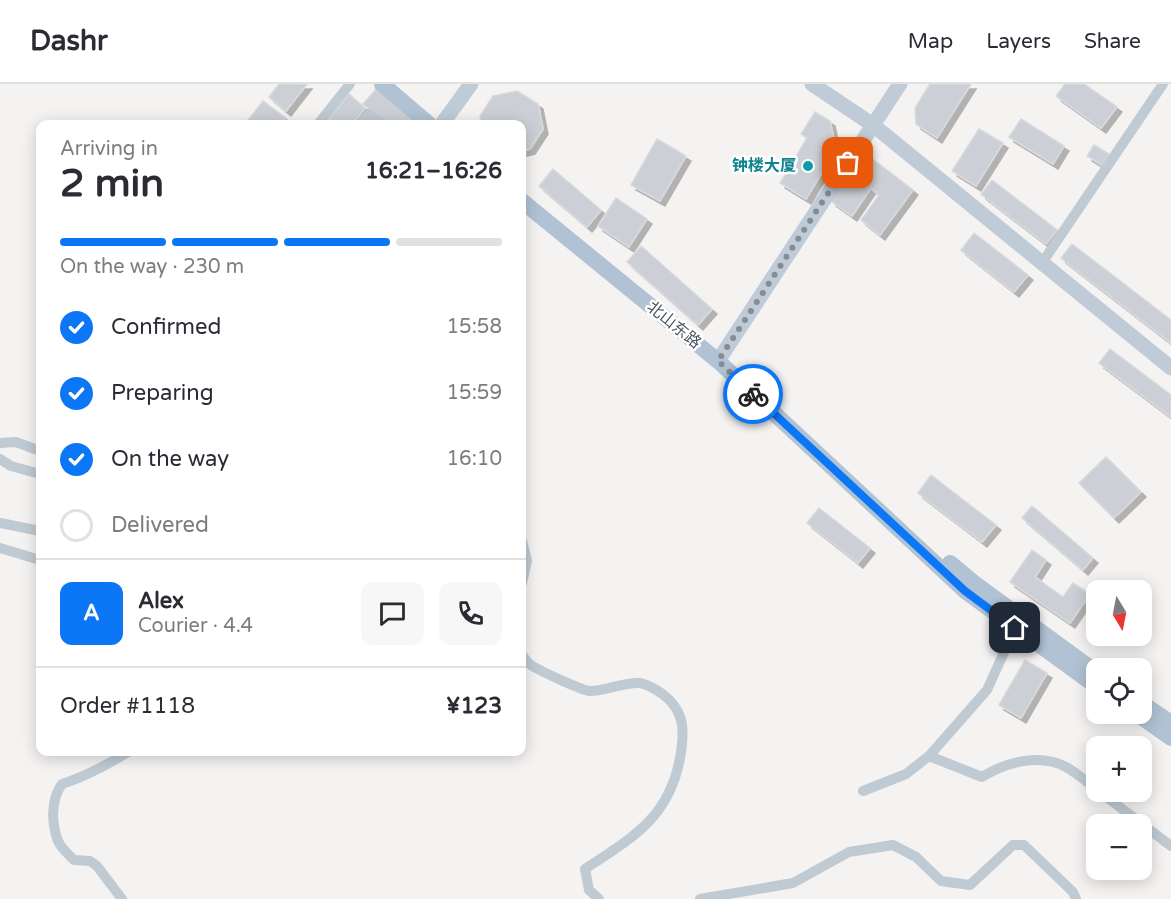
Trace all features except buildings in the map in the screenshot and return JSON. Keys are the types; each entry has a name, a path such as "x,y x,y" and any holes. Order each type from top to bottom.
{"main road":[{"path":"382,84 434,120"},
{"path":"398,84 436,120"},
{"name":"北山东路","path":"526,191 721,357 908,528 974,583 1086,665"},
{"name":"北山东路","path":"526,204 721,357 965,591 1086,679"},
{"path":"1152,710 1171,723"},
{"path":"1151,724 1171,738"}],"street":[{"path":"321,120 350,84"},
{"path":"443,120 471,84"},
{"path":"812,84 873,125 1171,368"},
{"path":"721,357 900,84"},
{"path":"1042,263 1162,84"},
{"path":"364,120 369,114 377,120"},
{"path":"0,443 16,442 36,450"},
{"path":"0,459 11,466 36,473"},
{"path":"0,523 36,530"},
{"path":"0,548 36,559"},
{"path":"863,791 906,774 929,756 987,690 1015,628"},
{"path":"526,659 531,665 589,692 640,683 669,698 679,712 683,728 679,762 675,777 658,813 633,837 585,869 589,890 599,899"},
{"path":"122,756 103,768 62,784 54,802 53,821 62,848 74,860 90,861 97,866 122,899"},
{"path":"929,756 982,777 1015,763 1042,759 1066,767 1086,782"},
{"path":"1113,802 1171,846"},
{"path":"700,899 793,884 849,852 893,845 916,857 941,881 970,885 1013,845 1024,845 1073,892 1076,899"}],"way so far":[{"path":"753,394 718,361 848,163"}],"place":[{"name":"钟楼大厦","path":"808,166"}],"route":[{"path":"753,394 965,591 1015,628"}]}
